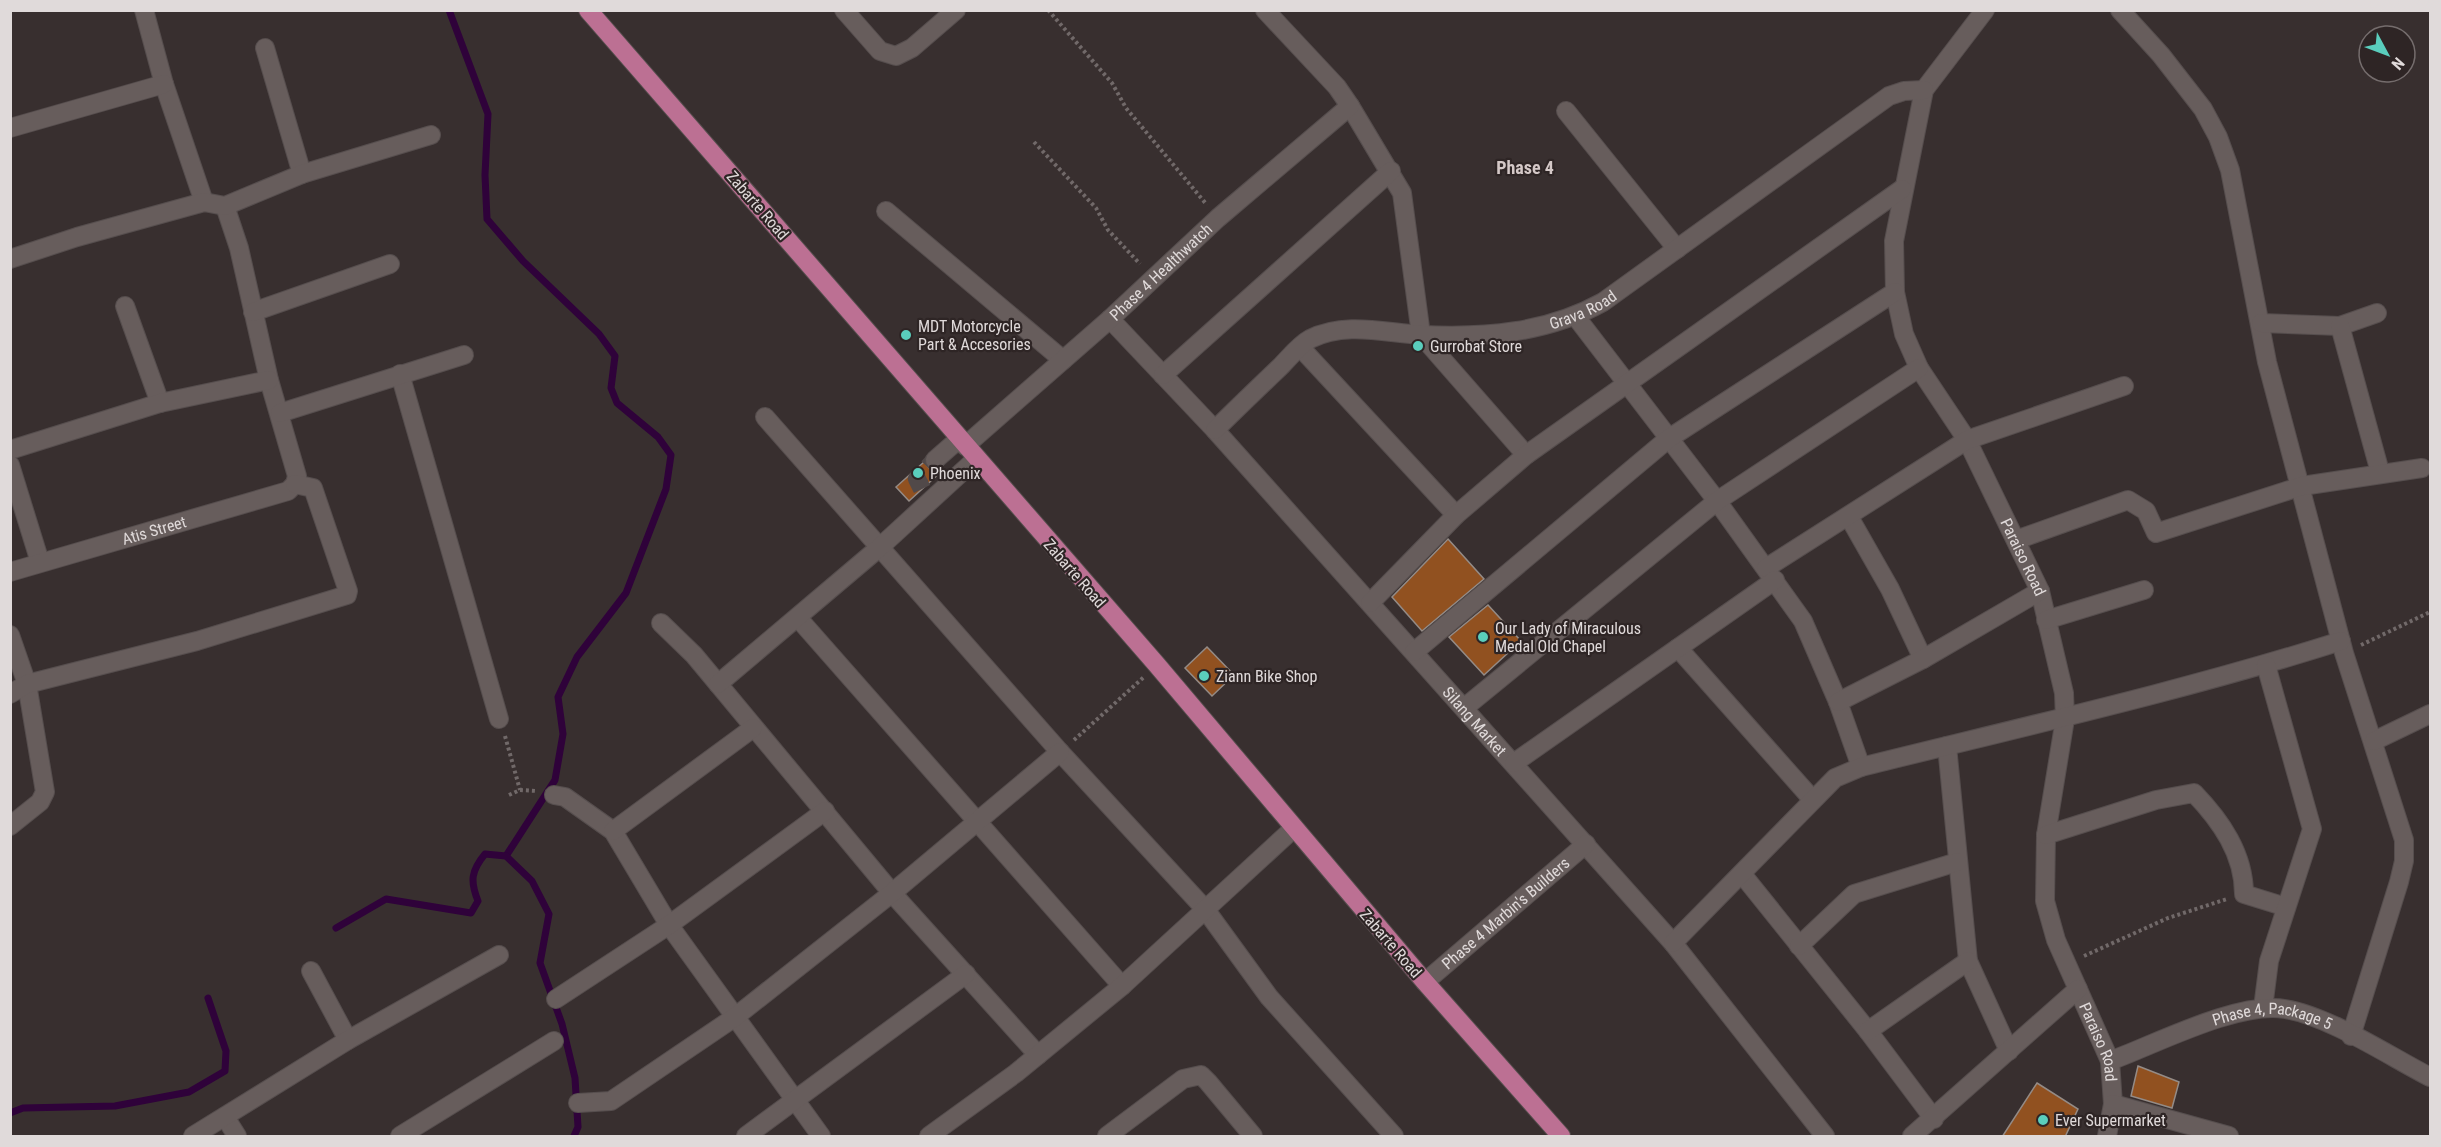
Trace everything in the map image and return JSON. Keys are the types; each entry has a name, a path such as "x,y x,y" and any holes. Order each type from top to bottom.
{"main road":[{"name":"Zabarte Road","path":"588,10 1156,665 1425,982 1561,1137"}],"street":[{"path":"144,10 164,84 204,202"},
{"path":"844,10 880,51 896,56 912,48 956,10"},
{"path":"1264,10 1347,101 1399,184 1404,203 1421,335 1526,455"},
{"name":"Paraiso Road","path":"1985,10 1924,90 1902,189 1894,241 1895,292 1904,334 1919,368 1967,440 2040,591 2064,693 2065,719 2046,835 2045,901 2049,922 2110,1061 2113,1104 2107,1137"},
{"path":"2120,10 2161,55 2203,109 2218,137 2230,170 2267,362 2302,486 2343,647 2404,840 2404,861 2351,1036"},
{"path":"265,48 303,174"},
{"path":"10,128 164,84"},
{"name":"Grava Road","path":"1215,430 1308,340 1332,331 1366,329 1421,335 1496,334 1518,332 1576,317 1603,302 1889,96 1904,91 1924,90"},
{"name":"Phase 4 Healthwatch","path":"966,448 1347,101"},
{"path":"1566,111 1677,249"},
{"path":"10,259 77,237 204,202 225,206 303,174 431,135"},
{"path":"1163,375 1391,171"},
{"path":"1370,603 1455,515 1526,455 1902,189"},
{"path":"10,694 27,684 197,641 347,595 348,591 313,488 295,484 297,476 269,380 239,248 225,206"},
{"path":"886,211 1063,360"},
{"path":"253,312 390,264"},
{"path":"1414,652 1668,439 1895,292"},
{"path":"125,306 160,403"},
{"path":"2261,323 2340,326 2377,313"},
{"path":"1576,317 1718,501 1803,621 1838,702 1862,766"},
{"name":"Silang Market","path":"1110,319 1215,430 1673,942 1825,1137"},
{"path":"2340,326 2380,472"},
{"path":"1300,347 1455,515"},
{"path":"280,413 465,355"},
{"path":"1464,708 1718,501 1919,368"},
{"path":"400,375 499,719"},
{"path":"10,450 160,403 269,380"},
{"path":"1514,763 1678,648 1771,574 1849,517 1967,440 2124,386"},
{"path":"765,417 1060,752 1204,909 1269,997 1394,1137"},
{"path":"935,460 966,448"},
{"path":"718,684 880,547 966,448"},
{"path":"10,465 40,562"},
{"path":"2016,540 2128,500 2146,511 2156,533 2302,486 2380,472 2422,468"},
{"name":"Atis Street","path":"10,572 288,490 295,484"},
{"path":"1849,517 1890,589 1923,659"},
{"path":"2046,620 2144,590"},
{"path":"1838,702 1923,659 2040,591"},
{"path":"798,618 1122,986"},
{"path":"661,623 694,655 892,893 1038,1055"},
{"path":"10,635 27,684 45,779 45,792 40,802 10,826"},
{"path":"1673,942 1742,874 1812,799 1835,778 1862,766 2065,719 2266,664 2343,647"},
{"path":"1678,648 1812,799"},
{"path":"2263,1008 2269,961 2310,838 2311,822 2266,664"},
{"path":"2374,741 2430,714"},
{"path":"613,831 753,728"},
{"path":"1947,746 1968,961 2009,1051"},
{"path":"578,1103 611,1101 735,1017 892,893 1060,752"},
{"path":"548,793 565,797 613,831 669,925 821,1137"},
{"path":"2046,835 2156,800 2194,793 2219,819 2244,873 2244,894 2286,907"},
{"path":"556,999 669,925 825,811"},
{"path":"929,1137 953,1130 1038,1055 1122,986 1294,828"},
{"name":"Phase 4 Marbin's Builders","path":"1425,982 1586,844"},
{"path":"1799,946 1854,894 1957,862"},
{"path":"1742,874 1868,1031 1934,1119"},
{"path":"193,1137 348,1041 499,956"},
{"path":"1868,1031 1968,961"},
{"path":"311,971 348,1041"},
{"path":"746,1137 966,975"},
{"path":"1912,1137 2078,988"},
{"name":"Phase 4, Package 5","path":"2110,1061 2233,1014 2263,1008 2285,1009 2312,1017 2430,1077"},
{"path":"400,1137 555,1041"},
{"path":"1107,1137 1183,1079 1193,1075 1201,1075 1247,1134"},
{"path":"2113,1104 2229,1137"},
{"path":"225,1117 237,1137"}],"path":[{"path":"1048,10 1112,83 1126,108 1218,218"},
{"path":"1034,142 1096,208 1108,230 1153,277"},
{"path":"2343,647 2430,612"},
{"path":"1060,752 1156,665"},
{"path":"499,719 513,757 520,790"},
{"path":"509,795 520,790 548,793"},
{"path":"2067,964 2168,918 2244,894"}],"building":[{"path":"924,462 931,470 943,470 909,501 896,487"},
{"path":"1448,539 1484,579 1422,631 1392,597"},
{"name":"Our Lady of Miraculous Medal Old Chapel","path":"1488,605 1521,641 1484,675 1449,637"},
{"path":"1207,647 1234,675 1212,696 1185,668"},
{"path":"2138,1066 2179,1082 2172,1108 2131,1096"},
{"name":"Ever Supermarket","path":"2037,1083 2078,1109 2065,1137 2002,1137"}],"waterway":[{"path":"449,10 488,114 485,175 487,219 523,261 599,334 615,356 611,388 617,403 658,437 671,455 666,489 626,593 577,657 558,697 563,734 555,780 506,856"},
{"path":"336,928 386,899 471,913 478,901 473,882 477,866 485,854 506,856 532,881 549,914 540,963 562,1024 575,1078 578,1127 574,1136"},
{"path":"10,1113 23,1108 115,1106 189,1092 225,1071 226,1051 208,998"}],"tunnel":[{"path":"922,489 917,479 935,460"}],"place":[{"name":"MDT Motorcycle Part & Accesories","path":"906,335"},
{"name":"Gurrobat Store","path":"1418,346"},
{"name":"Phoenix","path":"918,473"},
{"name":"Our Lady of Miraculous Medal Old Chapel","path":"1483,637"},
{"name":"Ziann Bike Shop","path":"1204,676"},
{"name":"Ever Supermarket","path":"2043,1120"}],"district":[{"name":"Phase 4","path":"1525,168"}]}
